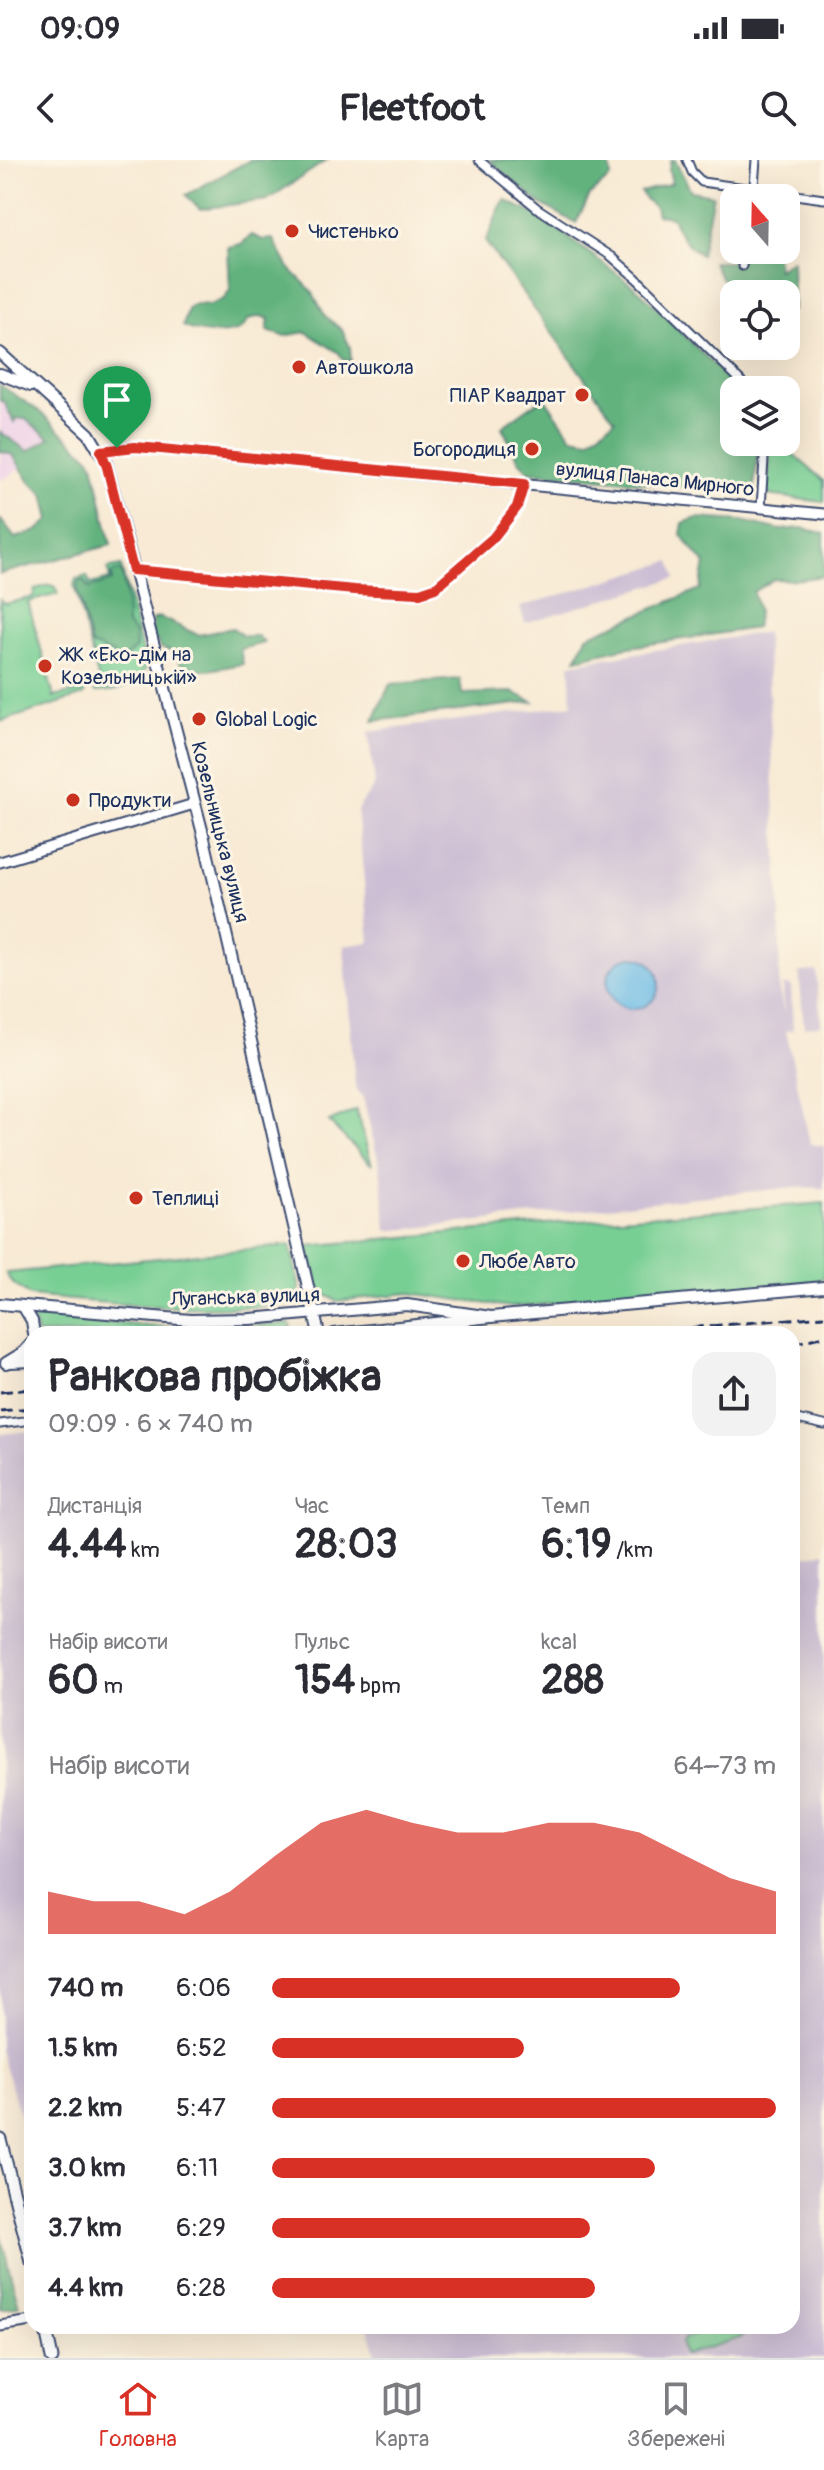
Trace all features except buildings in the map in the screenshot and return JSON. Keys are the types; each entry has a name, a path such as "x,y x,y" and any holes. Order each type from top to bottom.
{"main road":[{"name":"Козельницька вулиця","path":"0,353 80,425 101,451 107,467 194,804 317,1326"},
{"name":"Козельницька вулиця","path":"0,374 36,388"},
{"name":"Луганська вулиця","path":"408,1326 824,1287"},
{"name":"Луганська вулиця","path":"0,1304 191,1320 250,1319 407,1305 491,1317"},
{"path":"23,1306 33,1326"},
{"path":"3,1363 24,1352"},
{"path":"3,1363 24,1362"},
{"path":"0,2139 24,2232"},
{"path":"47,2334 52,2358"}],"street":[{"path":"479,160 537,208 611,256 736,376"},
{"path":"687,160 692,172 702,182 720,186"},
{"path":"754,184 756,160"},
{"path":"800,197 824,199"},
{"name":"вулиця Панаса Мирного","path":"101,451 135,447 161,449 824,514"},
{"path":"761,508 764,456"},
{"path":"133,570 420,593 435,588 493,538 517,507 524,484"},
{"path":"0,862 194,804"},
{"path":"800,1420 824,1425"},
{"path":"0,1424 24,1421"},
{"path":"0,2326 24,2322"}],"shaded area":[{"path":"0,386 70,438 0,481"},
{"path":"671,561 676,578 525,623 520,607"},
{"path":"766,632 780,918 779,991 784,1013 783,985 791,985 793,1030 786,1031 810,1144 824,1146 824,1188 795,1187 387,1231 380,1167 363,1098 355,1086 344,946 370,942 357,810 375,784 368,732 572,705 570,664"},
{"path":"816,971 821,1025 804,1027 799,972"},
{"path":"24,1432 24,2129 0,2049 0,1434"},
{"path":"824,1552 824,2358 377,2358 370,2334 800,2334 800,1558"}],"green space":[{"path":"250,160 327,160 267,200 200,209 186,195"},
{"path":"489,160 609,160 611,177 590,195 576,223 539,203"},
{"path":"671,160 675,160 691,191 713,195 701,255 684,239 672,217 657,215 655,207 641,192 672,183 669,170"},
{"path":"505,200 541,217 639,290 725,376 720,376 720,456 757,456 754,493 530,472 519,461 502,427 544,397 572,437 589,440 615,420 485,241"},
{"path":"252,235 263,240 273,239 289,268 312,291 325,316 342,330 350,347 351,361 343,360 339,353 306,332 284,336 267,331 269,319 261,316 249,319 241,329 228,333 203,332 183,326 189,307 210,305 224,299 230,290 228,247 241,244"},
{"path":"713,262 777,264 778,269 792,264 792,280 724,280"},
{"path":"0,385 39,411 89,457 93,463 111,545 0,574 0,519 15,538 37,531 50,520 44,494 30,482 13,455 0,451 0,432 28,451 50,438 25,419 16,418 14,422 6,403 0,400"},
{"path":"770,456 795,456 824,481 824,502 768,495"},
{"path":"697,518 824,533 824,576 774,579 753,592 758,611 755,628 623,648 576,659 587,636 700,589 705,564 681,535 683,523"},
{"path":"121,566 146,666 133,683 110,691 95,692 92,687 100,685 74,585 76,579 87,576 90,584 110,579 108,569"},
{"path":"122,572 127,625 135,633 136,648 118,664 113,660 113,654 91,645 77,591 78,582 83,580 89,588 112,581 111,574"},
{"path":"50,585 55,587 58,594 28,602 54,697 85,690 84,695 0,722 0,599 5,604 33,597 35,589"},
{"path":"159,617 198,635 233,628 243,636 258,636 264,643 240,649 243,664 209,670 192,669 181,664 172,652 161,648 152,635 152,620"},
{"path":"460,679 462,694 512,692 533,702 373,721 390,684"},
{"path":"356,1110 372,1165 329,1122"},
{"path":"824,1203 824,1278 810,1283 511,1307 409,1293 337,1301 320,1292 308,1246 566,1222"},
{"path":"290,1245 300,1289 289,1304 192,1308 30,1296 11,1282 6,1273"},
{"path":"31,1315 147,1326 34,1326"},
{"path":"289,1323 291,1326 248,1326"},
{"path":"0,2233 19,2306 0,2309"},
{"path":"698,2334 742,2334 743,2337 684,2355 683,2339"}],"water":[{"path":"633,957 651,965 659,983 651,1001 633,1009 615,1001 607,983 615,965"}],"railway":[{"path":"711,1326 824,1316"},
{"path":"800,1342 824,1336"},
{"path":"0,1392 24,1390"},
{"path":"0,1411 24,1409"}],"place":[{"name":"Чистенько","path":"292,231"},
{"name":"Автошкола","path":"299,367"},
{"name":"ПІАР Квадрат","path":"582,395"},
{"name":"Богородиця","path":"532,449"},
{"name":"ЖК «Еко-дім на Козельницькій»","path":"45,666"},
{"name":"Global Logic","path":"199,719"},
{"name":"Продукти","path":"73,800"},
{"name":"Теплиці","path":"136,1198"},
{"name":"Любе Авто","path":"463,1261"}],"route":[{"path":"117,448 161,449 524,484 517,507 493,538 435,588 420,593 355,590 133,570 101,451 117,448"}]}
